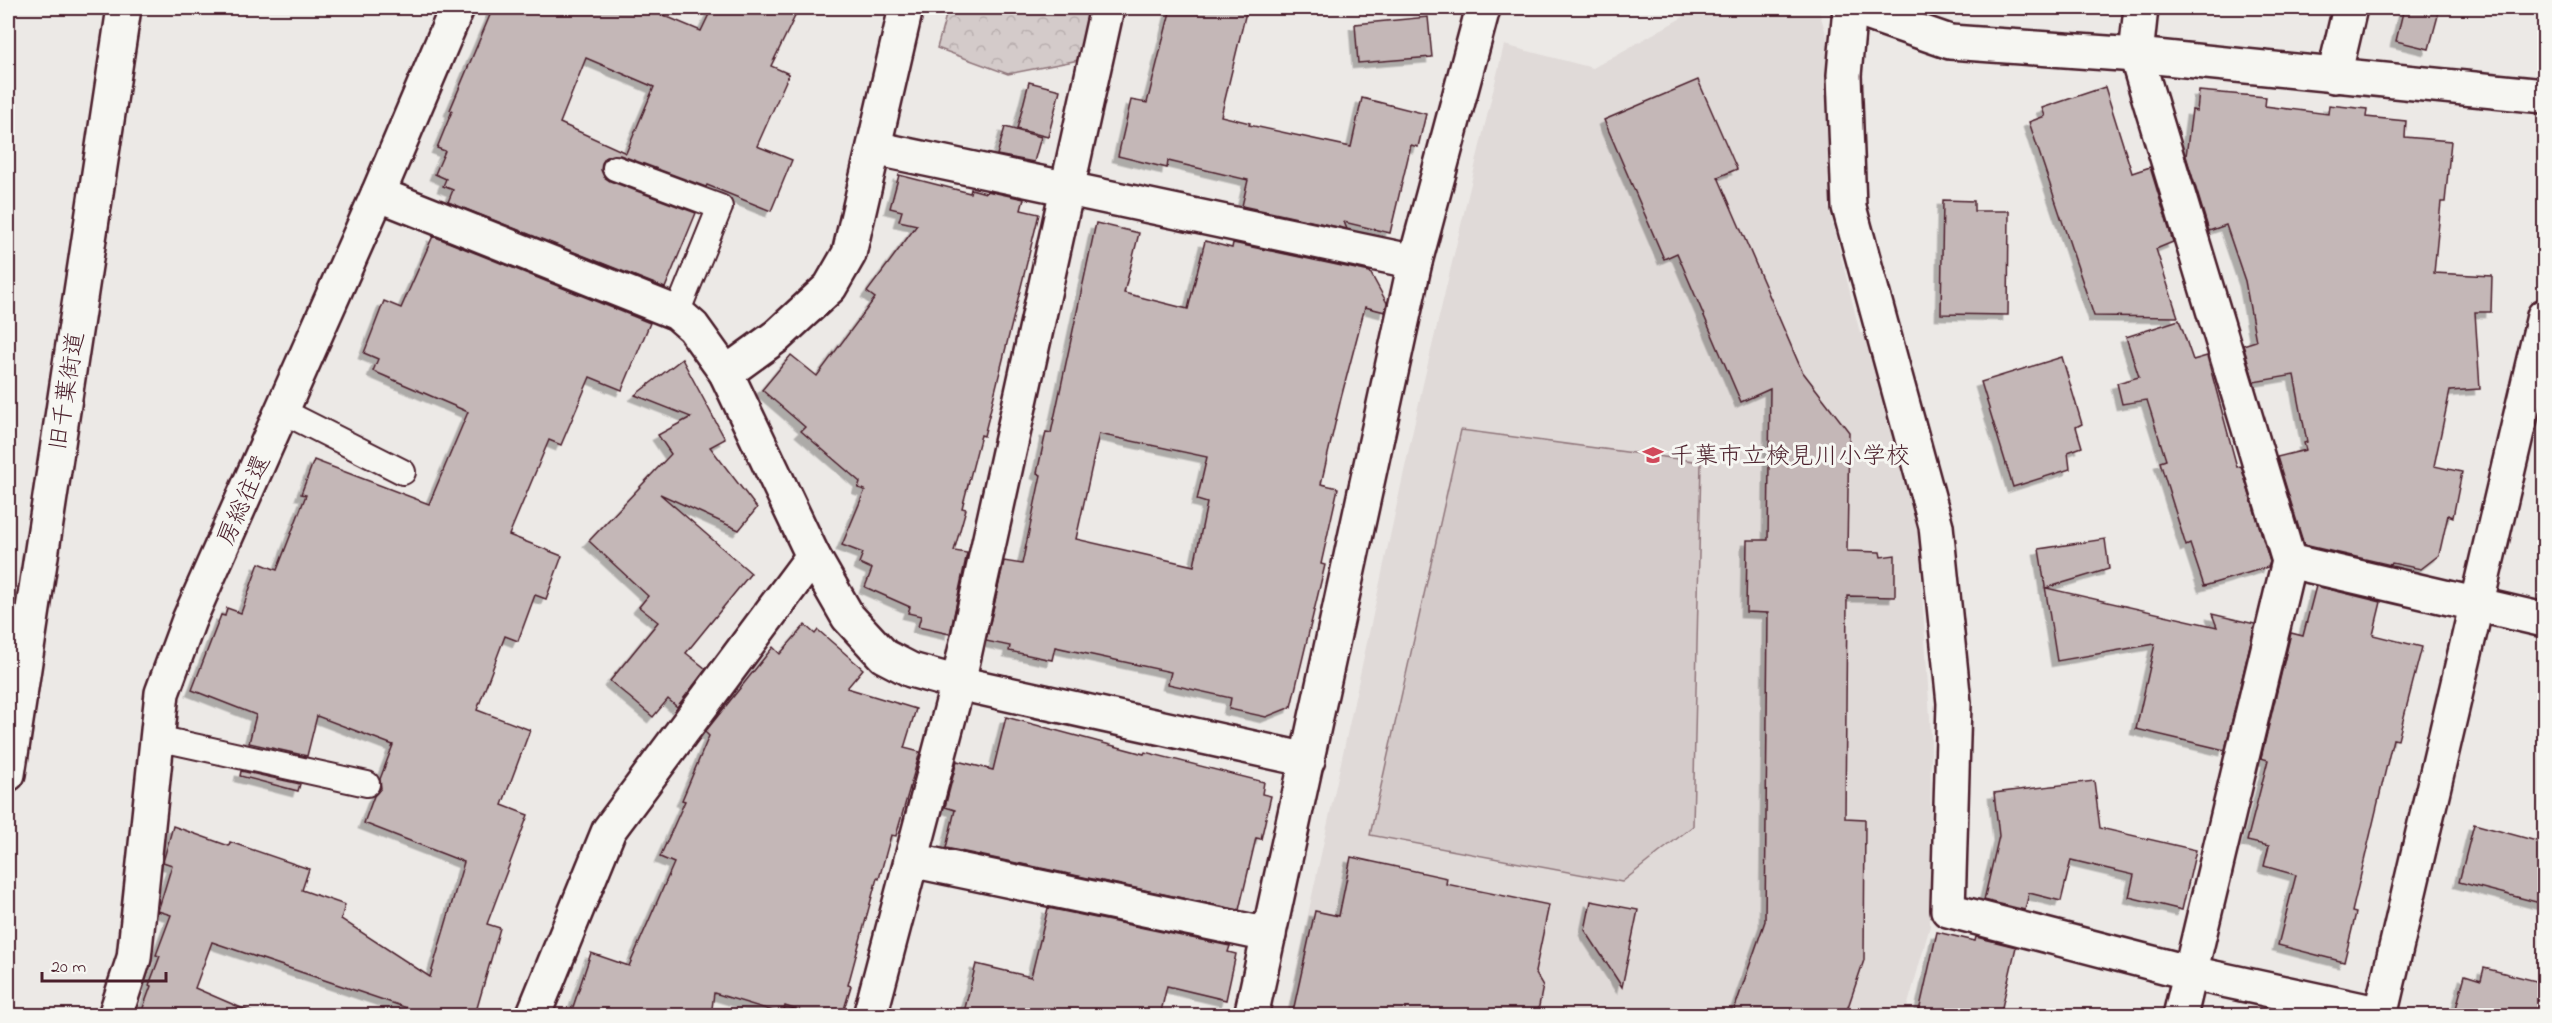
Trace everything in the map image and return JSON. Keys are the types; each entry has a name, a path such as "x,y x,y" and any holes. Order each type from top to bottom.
{"street":[{"name":"旧千葉街道","path":"8,774 124,8"},
{"name":"房総往還","path":"115,1016 134,958 162,693 189,620 378,194 457,8"},
{"path":"726,373 777,336 830,287 849,254 906,8"},
{"path":"870,1016 958,683 1107,8"},
{"path":"1251,1016 1415,262 1483,8"},
{"path":"2544,96 2136,55 1950,42 1851,8 1844,75 1849,207 1936,526 1954,703 1948,910 2191,973 2380,1015 2544,316"},
{"path":"2141,8 2136,55 2289,561 2180,1016"},
{"path":"2334,76 2350,8"},
{"path":"874,148 1415,262"},
{"path":"378,194 677,313 693,327 726,373 813,556 848,617 885,656 911,670 958,683 1308,760"},
{"path":"533,1016 609,830 813,556"},
{"path":"2289,561 2544,620"},
{"path":"911,860 1269,935"}],"lane":[{"path":"615,168 720,207 677,313"},
{"path":"282,411 403,472"},
{"path":"157,738 367,784"}],"shaded area":[{"name":"千葉市立検見川小学校","path":"1699,8 1818,8 1828,40 1829,207 1860,333 1865,333 1918,527 1931,734 1930,926 1905,1015 1286,1016 1423,384 1504,45 1593,68"}],"green space":[{"path":"948,8 1101,8 1089,58 1008,74 937,48"},
{"path":"1461,430 1701,462 1693,826 1622,882 1370,835"}],"building":[{"path":"493,8 646,8 701,31 712,8 799,8 771,66 789,74 757,146 792,160 771,211 707,185 706,187 620,155 606,157 602,163 601,170 604,177 610,181 696,213 665,288 448,202 453,190 443,186 446,179 435,174 445,151 437,148 452,111 450,110","holes":["586,58 654,87 626,153 560,123"]},
{"path":"1171,8 1247,8 1221,116 1250,123 1249,125 1351,147 1362,98 1426,114 1418,147 1411,145 1390,233 1344,222 1347,229 1242,206 1248,180 1168,161 1167,168 1118,156 1131,100 1147,103"},
{"path":"2404,8 2440,8 2429,49 2396,41"},
{"path":"1428,17 1432,57 1358,63 1355,24"},
{"path":"1698,80 1737,169 1718,177 1802,371 1849,432 1847,551 1880,552 1881,557 1895,555 1895,597 1847,596 1845,818 1865,819 1864,960 1845,1016 1732,1016 1765,921 1768,613 1746,612 1747,540 1768,540 1770,389 1741,402 1677,253 1664,259 1604,120"},
{"path":"1029,82 1060,90 1048,137 1017,129"},
{"path":"2105,87 2132,173 2150,167 2173,242 2156,249 2178,317 2094,316 2029,122 2045,116 2042,108"},
{"path":"2199,91 2266,97 2265,106 2328,114 2329,105 2367,109 2366,117 2406,121 2405,137 2451,141 2445,202 2441,202 2434,273 2492,276 2491,312 2475,312 2480,389 2450,391 2434,466 2462,472 2453,517 2448,515 2439,555 2421,569 2392,563 2391,565 2304,545 2277,457 2306,450 2304,443 2307,442 2294,375 2254,382 2243,345 2256,341 2245,281 2226,225 2209,231 2186,156 2192,110 2197,111"},
{"path":"1005,127 1041,137 1034,162 997,155"},
{"path":"899,175 970,193 971,189 1024,199 1021,210 1039,214 984,436 981,435 962,508 966,509 954,551 967,553 950,634 918,627 921,616 908,613 910,607 865,587 872,569 859,563 863,553 842,545 865,490 858,488 860,482 801,431 805,427 762,390 791,355 817,376 875,298 867,292 917,225 899,221 902,211 890,208"},
{"path":"1943,200 1974,201 1974,211 2009,211 2008,315 1941,314"},
{"path":"1096,223 1139,233 1124,293 1188,309 1205,241 1232,248 1233,243 1370,272 1387,303 1385,312 1365,307 1341,398 1321,484 1338,488 1321,564 1325,565 1291,707 1266,717 1229,709 1231,698 1168,684 1171,672 1055,647 1052,660 1009,651 1010,646 986,641 1004,561 1022,564 1041,475 1037,473 1046,432 1051,433","holes":["1099,434 1207,457 1197,500 1207,503 1194,566 1076,539"]},
{"path":"433,236 650,323 622,390 590,377 561,445 549,440 509,535 562,556 546,599 535,595 518,641 505,636 477,710 530,730 502,805 528,815 487,924 500,928 477,1008 489,1016 418,1016 419,1012 212,942 195,988 260,1016 140,1016 160,956 156,955 171,915 158,911 172,865 163,862 173,826 229,846 230,842 309,869 302,890 345,905 341,919 430,977 464,862 364,823 374,796 381,788 380,779 393,745 317,716 307,756 249,743 256,715 192,690 221,615 225,616 227,608 241,613 259,563 277,570 306,495 301,494 314,460 429,504 468,412 373,371 378,359 364,353 384,301 401,308"},
{"path":"2179,320 2193,360 2207,356 2237,467 2241,466 2270,562 2268,567 2204,586 2190,544 2186,546 2160,462 2166,460 2147,400 2122,404 2117,383 2139,377 2126,337"},
{"path":"2062,357 2082,424 2076,427 2082,447 2068,452 2070,469 2013,487 1981,382"},
{"path":"682,359 725,439 710,447 757,508 739,530 660,494 751,573 686,653 706,669 677,707 668,699 653,717 610,681 658,622 639,607 648,596 589,541 671,454 658,435 691,417 635,395"},
{"path":"2105,539 2109,569 2046,588 2217,627 2212,614 2255,624 2225,750 2136,729 2155,644 2057,661 2039,549"},
{"path":"2316,586 2381,602 2373,635 2422,647 2398,740 2393,739 2352,912 2356,913 2344,962 2278,945 2296,875 2264,866 2269,846 2247,841 2268,760 2261,758 2291,633 2303,636"},
{"path":"805,625 815,634 818,630 863,669 847,688 916,709 904,748 920,752 896,836 891,835 879,879 877,878 848,985 851,986 842,1016 815,1016 785,1006 783,1014 714,993 711,1016 570,1016 591,953 629,966 674,863 660,857 685,801 682,800 709,736 705,732 773,647 780,654"},
{"path":"1006,717 1144,754 1145,752 1264,782 1262,794 1271,796 1261,839 1256,838 1239,910 946,848 955,810 945,807 957,761 993,770"},
{"path":"241,771 300,784 298,791 240,776"},
{"path":"2094,781 2100,828 2196,850 2182,910 2129,897 2134,875 2071,860 2061,901 2029,893 2025,910 1984,900 1999,836 1994,793"},
{"path":"2474,824 2544,843 2544,904 2459,882"},
{"path":"1351,857 1447,878 1446,884 1549,905 1535,972 1543,986 1537,1016 1292,1016 1315,911 1339,916"},
{"path":"1591,901 1638,910 1622,987 1585,930"},
{"path":"1048,908 1230,946 1228,952 1236,954 1226,1000 1167,986 1160,1016 963,1016 976,964 1031,977"},
{"path":"1937,932 1975,941 1976,937 2016,947 2000,1016 1918,1016"},
{"path":"2484,968 2544,983 2544,1016 2454,1016 2465,975 2481,980"}],"place":[{"name":"千葉市立検見川小学校","path":"1653,455"}]}
